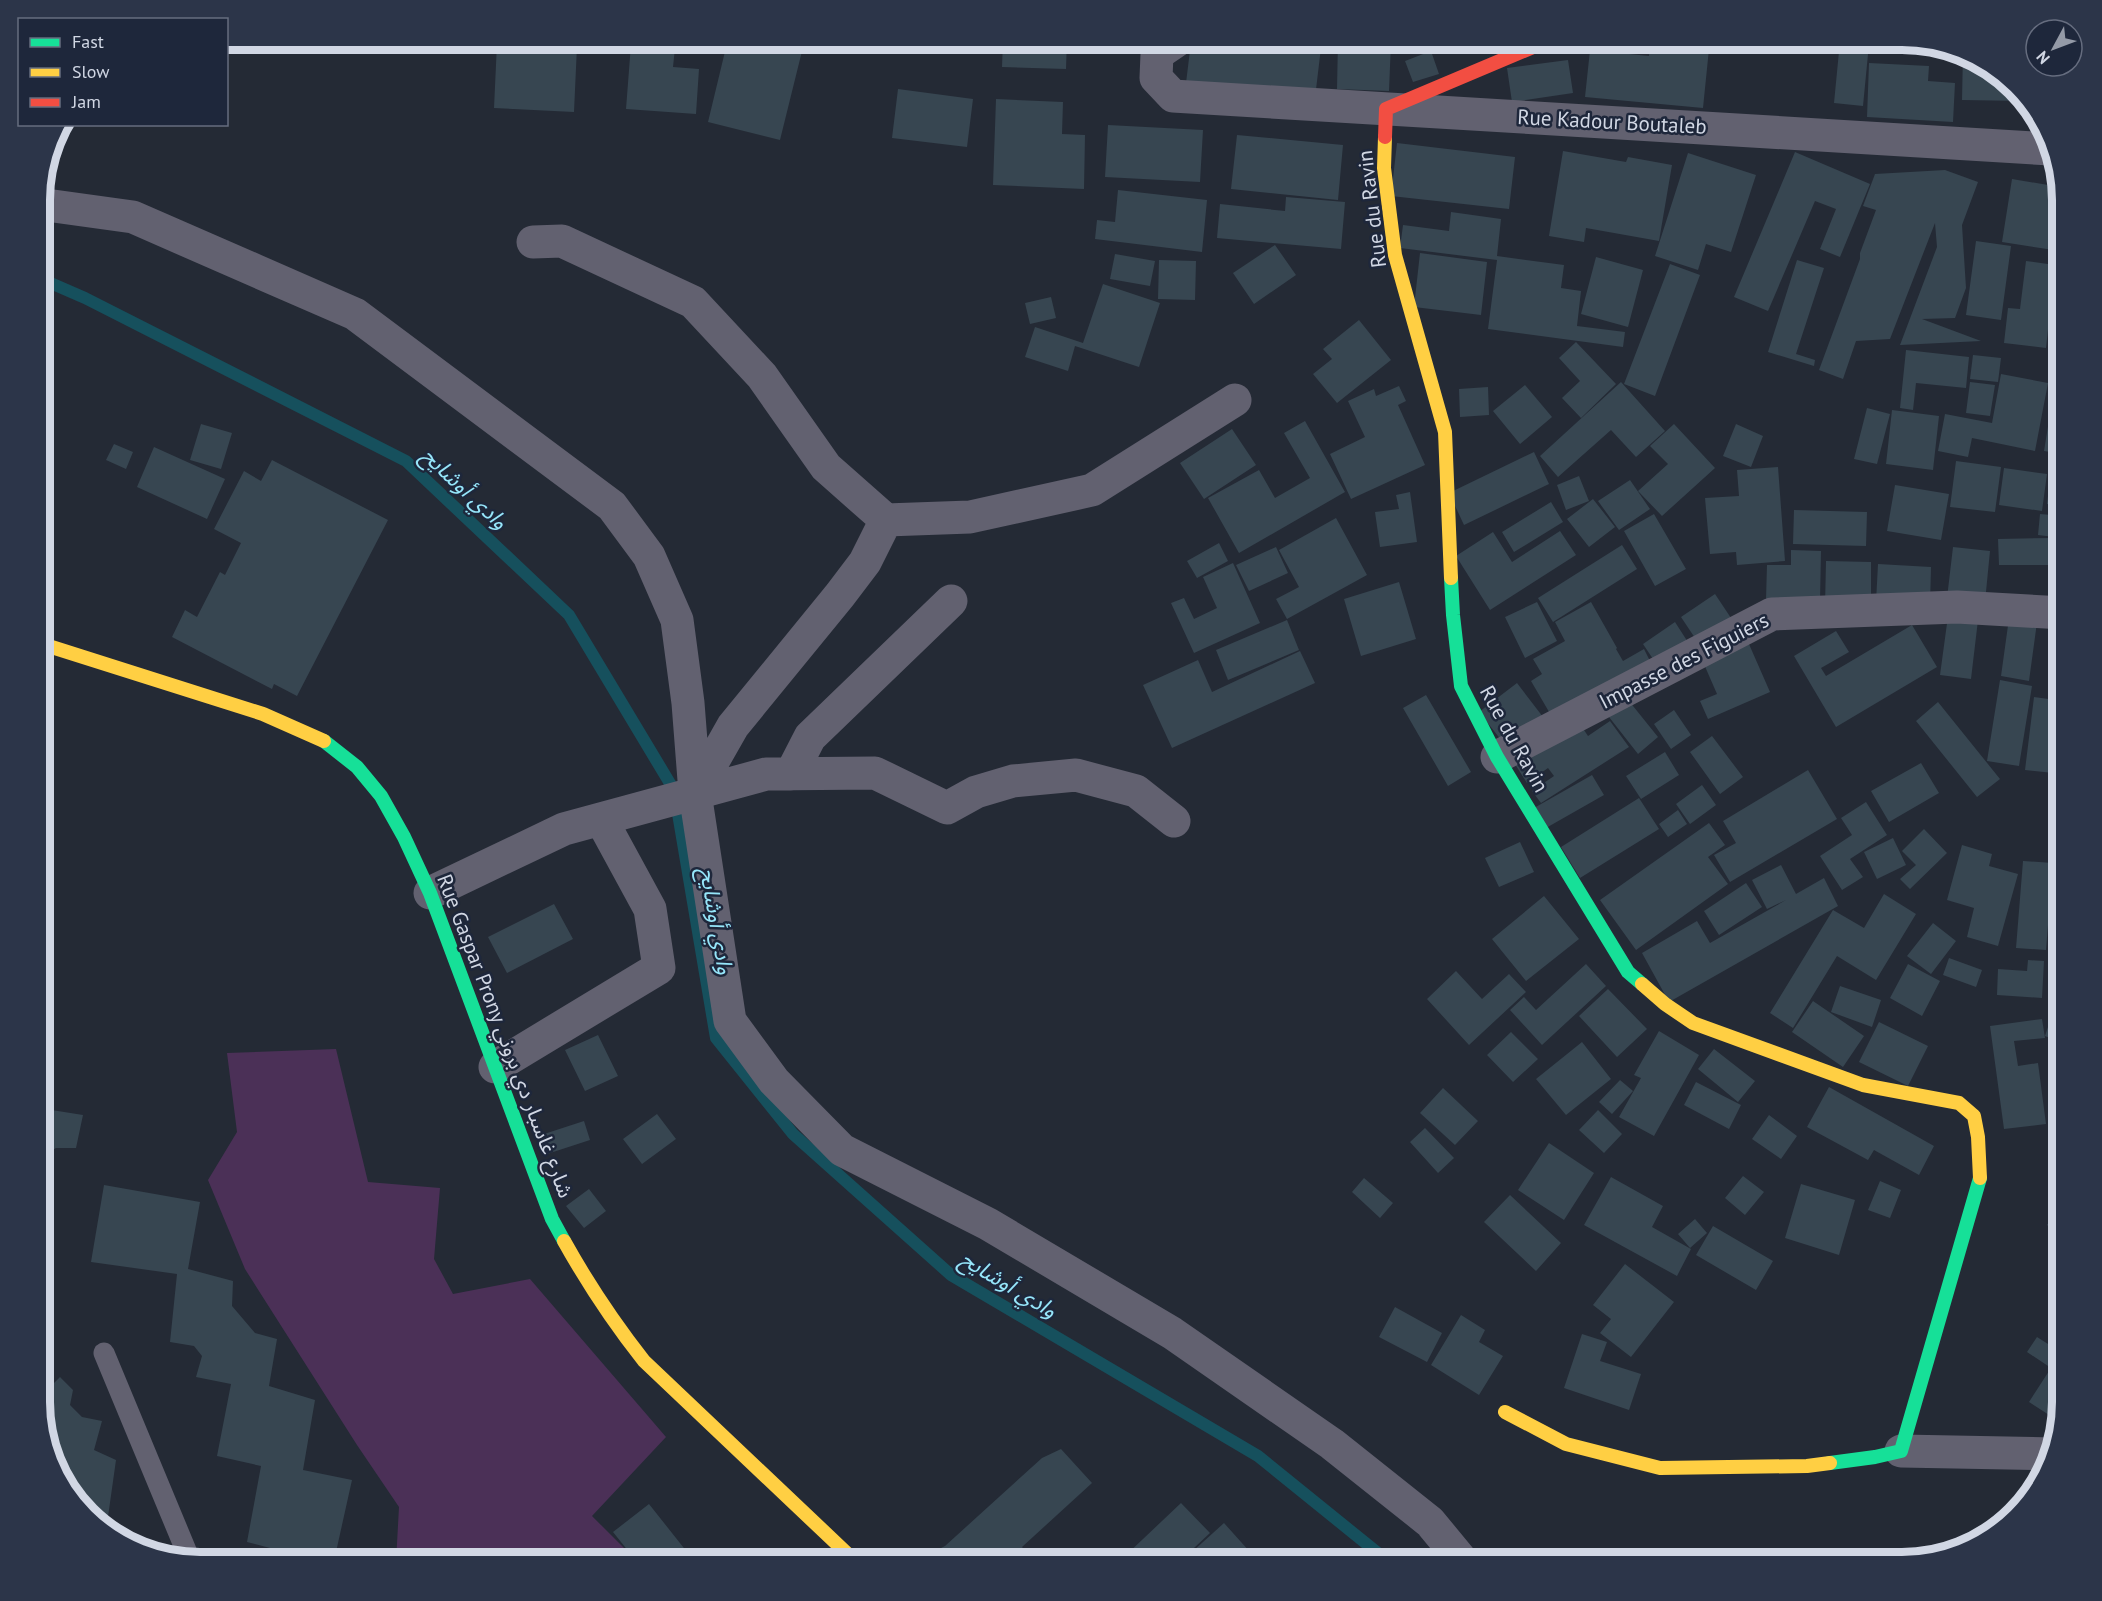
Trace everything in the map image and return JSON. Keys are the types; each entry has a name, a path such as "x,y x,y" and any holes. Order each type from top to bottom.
{"street":[{"name":"Rue Kadour Boutaleb","path":"1163,50 1157,54 1156,78 1173,96 2044,149"},
{"path":"1386,109 1526,50"},
{"name":"Rue du Ravin","path":"1386,109 1384,168 1395,255 1444,432 1454,615 1461,686 1497,757 1628,972 1665,1004 1693,1023 1863,1085 1959,1103 1974,1116 1978,1137 1980,1179 1901,1451"},
{"path":"50,206 133,217 355,314 612,506 649,556 676,620 688,703 695,794 730,1021 774,1081 842,1150 988,1224 1172,1333 1332,1444 1430,1522 1454,1552"},
{"path":"533,242 562,241 693,302 762,376 826,467 886,520 970,516 1092,490 1235,400"},
{"path":"695,794 733,726 866,561 886,520"},
{"path":"791,774 810,737 951,601"},
{"name":"Impasse des Figuiers","path":"1497,757 1772,614 1957,607 2052,612"},
{"name":"Rue Gaspar Prony شارع غاسبار دي بروني","path":"50,646 263,714 328,743 357,767 381,796 404,837 430,893 552,1219 584,1275 617,1326 644,1361 845,1552"},
{"path":"430,893 564,830 766,774 875,773 947,808 976,792 1013,781 1076,775 1136,791 1174,821"},
{"path":"495,1067 659,968 650,909 601,819"},
{"path":"1505,1412 1566,1444 1660,1468 1807,1466 1875,1457 1901,1451 2043,1454"}],"lane":[{"path":"104,1353 186,1551"}],"shaded area":[{"path":"336,1049 368,1182 440,1188 434,1259 453,1294 530,1279 666,1437 592,1516 628,1552 397,1552 399,1507 245,1269 208,1180 237,1132 227,1053"}],"building":[{"path":"497,50 577,50 574,112 494,108"},
{"path":"631,50 675,50 673,67 699,69 696,114 626,109"},
{"path":"725,50 802,50 780,140 708,122"},
{"path":"853,50 906,50 906,54"},
{"path":"1003,50 1067,50 1066,69 1002,67"},
{"path":"1190,50 1321,50 1315,98 1186,83"},
{"path":"1338,50 1391,50 1389,91 1337,89"},
{"path":"1590,50 1649,56 1649,50 1709,50 1703,108 1585,97"},
{"path":"1839,50 1868,50 1863,106 1834,103"},
{"path":"1431,51 1439,74 1413,82 1405,61"},
{"path":"1568,60 1573,93 1512,102 1507,68"},
{"path":"1963,62 1986,75 2015,101 1962,100"},
{"path":"1869,63 1929,66 1928,81 1955,83 1953,122 1867,117"},
{"path":"898,89 973,99 967,147 892,138"},
{"path":"996,99 1063,102 1062,134 1085,135 1084,189 993,185"},
{"path":"1108,125 1203,130 1200,182 1105,177"},
{"path":"1237,135 1343,145 1338,200 1231,189"},
{"path":"1397,143 1515,157 1509,209 1391,196"},
{"path":"1563,151 1626,162 1628,157 1672,165 1659,241 1586,228 1584,242 1549,236"},
{"path":"1795,152 1870,184 1840,257 1820,249 1836,209 1815,201 1768,311 1734,297"},
{"path":"1688,153 1756,175 1731,252 1706,244 1698,270 1655,256"},
{"path":"1945,170 1978,182 1962,225 1966,288 1955,318 1922,319 1981,341 1900,345 1937,247 1935,223 1890,339 1856,341 1843,379 1819,370 1876,210 1863,206 1875,174"},
{"path":"2012,179 2051,186 2052,250 2002,242"},
{"path":"1118,190 1207,200 1202,252 1095,239 1097,220 1115,222"},
{"path":"1286,197 1345,202 1341,249 1217,238 1220,204 1285,211"},
{"path":"1451,212 1501,219 1497,256 1564,265 1561,288 1581,291 1577,326 1625,332 1623,347 1488,329 1497,260 1400,248 1403,225 1449,231"},
{"path":"1976,241 2011,246 2001,320 1966,315"},
{"path":"1275,245 1296,275 1254,304 1233,273"},
{"path":"1420,253 1487,262 1481,315 1414,307"},
{"path":"1115,254 1155,261 1150,286 1110,279"},
{"path":"1596,257 1643,270 1628,327 1581,314"},
{"path":"1159,260 1196,261 1195,300 1158,299"},
{"path":"1797,260 1824,268 1796,354 1815,360 1814,366 1768,352"},
{"path":"2026,261 2052,265 2052,293 2046,348 2004,343 2008,308 2020,309"},
{"path":"1670,264 1700,275 1655,396 1624,384"},
{"path":"1103,284 1160,303 1139,367 1075,346 1068,371 1025,357 1035,327 1083,343"},
{"path":"1051,297 1056,318 1030,324 1025,303"},
{"path":"1359,320 1391,360 1337,403 1313,374 1332,359 1323,349"},
{"path":"1576,342 1616,384 1581,418 1562,398 1580,381 1559,358"},
{"path":"1906,350 1969,357 1966,388 1916,383 1913,410 1900,408"},
{"path":"1973,355 2001,358 1998,382 1970,379"},
{"path":"2001,374 2048,383 2035,451 1972,438 1968,457 1938,451 1945,414 1992,423"},
{"path":"1621,382 1665,431 1636,457 1611,430 1558,477 1540,456"},
{"path":"1970,382 1995,385 1990,416 1966,413"},
{"path":"1525,385 1552,417 1520,444 1493,411"},
{"path":"1399,386 1406,401 1398,405 1425,465 1351,499 1330,454 1365,437 1348,401 1374,389 1376,396"},
{"path":"1488,387 1489,415 1460,417 1459,389"},
{"path":"2052,402 2052,452 2044,451"},
{"path":"1867,408 1890,414 1877,464 1854,459"},
{"path":"1892,410 1939,416 1933,470 1886,464"},
{"path":"1305,421 1345,492 1239,553 1208,498 1259,470 1275,498 1310,478 1284,433"},
{"path":"201,424 232,433 221,469 190,460"},
{"path":"1674,424 1715,468 1662,516 1638,491 1668,464 1650,446"},
{"path":"1736,424 1763,436 1751,467 1723,456"},
{"path":"1232,429 1256,465 1204,499 1180,463"},
{"path":"114,444 133,452 126,469 106,460"},
{"path":"154,447 225,479 207,519 137,487"},
{"path":"1534,452 1549,484 1464,525 1449,493"},
{"path":"272,460 388,520 297,696 274,684 272,689 172,637 185,610 197,617 220,572 225,575 241,543 214,529 244,471 261,481"},
{"path":"1956,461 2001,467 1995,512 1950,507"},
{"path":"1778,467 1785,561 1737,565 1736,552 1710,554 1705,498 1739,496 1737,470"},
{"path":"2004,468 2047,474 2042,511 1999,505"},
{"path":"2051,472 2052,472 2052,505 2047,504"},
{"path":"1579,476 1589,501 1566,510 1557,485"},
{"path":"1630,480 1650,509 1619,530 1598,501"},
{"path":"1895,485 1949,494 1941,540 1887,531"},
{"path":"1410,492 1417,542 1380,547 1375,512 1399,509 1396,495"},
{"path":"1593,499 1615,527 1589,547 1567,519"},
{"path":"1551,502 1563,522 1514,552 1502,532"},
{"path":"1794,510 1867,512 1866,546 1793,544"},
{"path":"1654,514 1686,569 1655,586 1624,531"},
{"path":"2040,514 2052,515 2052,537 2038,535"},
{"path":"1336,518 1367,575 1287,619 1276,599 1299,587 1279,550"},
{"path":"1560,531 1576,555 1490,610 1456,556 1493,532 1512,562"},
{"path":"2052,538 2052,565 1999,565 1998,539"},
{"path":"1219,543 1228,561 1197,578 1187,561"},
{"path":"1622,545 1637,569 1553,622 1538,598"},
{"path":"1276,547 1288,573 1249,591 1236,565"},
{"path":"1953,547 1990,551 1985,602 1947,598"},
{"path":"1791,550 1821,551 1820,601 1766,600 1767,565 1791,565"},
{"path":"1826,561 1871,562 1871,607 1825,606"},
{"path":"1233,563 1260,623 1194,653 1171,603 1184,598 1194,619 1217,608 1203,577"},
{"path":"1878,564 1931,567 1930,605 1876,602"},
{"path":"1399,582 1416,639 1361,656 1344,599"},
{"path":"1715,594 1733,621 1699,644 1681,617"},
{"path":"1537,602 1557,641 1525,658 1505,617"},
{"path":"1591,602 1623,661 1644,649 1655,671 1552,717 1531,681 1542,674 1533,659 1565,641 1555,622"},
{"path":"2010,611 2038,615 2029,681 2001,676"},
{"path":"1948,616 1978,620 1971,679 1940,675"},
{"path":"1287,620 1299,650 1228,680 1216,650"},
{"path":"1675,622 1693,650 1661,671 1643,644"},
{"path":"1912,625 1937,667 1836,727 1794,656 1836,631 1849,652 1821,668 1826,676"},
{"path":"1745,635 1770,692 1708,719 1700,701 1717,694 1700,655"},
{"path":"1300,651 1315,683 1172,748 1143,685 1198,660 1212,692"},
{"path":"2000,680 2032,686 2019,766 1987,761"},
{"path":"1517,683 1543,717 1505,745 1479,712"},
{"path":"1426,695 1471,772 1448,786 1403,708"},
{"path":"2034,697 2052,699 2052,773 2025,770"},
{"path":"1629,701 1658,737 1638,754 1609,717"},
{"path":"1938,702 2000,779 1977,797 1916,721"},
{"path":"1674,710 1691,735 1671,749 1654,724"},
{"path":"1576,718 1588,736 1610,721 1629,747 1541,803 1532,791 1554,776 1548,768 1527,783 1513,761"},
{"path":"1712,736 1743,777 1720,794 1690,752"},
{"path":"1665,752 1679,775 1641,799 1626,776"},
{"path":"1921,763 1939,793 1889,822 1871,791"},
{"path":"1808,770 1837,819 1730,882 1714,855 1736,843 1723,821"},
{"path":"1592,775 1604,795 1546,828 1534,808"},
{"path":"1702,785 1716,805 1690,824 1676,804"},
{"path":"1639,798 1659,829 1580,878 1561,847"},
{"path":"1866,802 1887,835 1850,859 1863,877 1842,890 1820,856 1852,835 1841,818"},
{"path":"1678,810 1687,824 1668,837 1659,824"},
{"path":"1709,823 1725,845 1708,857 1728,884 1636,950 1600,900"},
{"path":"1924,829 1947,853 1910,889 1900,879 1916,865 1902,851"},
{"path":"1893,838 1906,865 1877,879 1864,852"},
{"path":"1520,842 1534,872 1499,887 1485,858"},
{"path":"1962,845 1992,854 1989,866 2018,874 1998,946 1967,937 1974,908 1947,900"},
{"path":"2023,861 2052,863 2046,950 2016,948"},
{"path":"1781,865 1796,894 1824,878 1838,906 1669,1002 1642,953 1697,921 1710,943 1786,900 1767,909 1752,880"},
{"path":"1746,883 1762,907 1719,935 1704,911"},
{"path":"1884,894 1916,914 1876,980 1837,956 1793,1028 1770,1013 1833,910 1864,928"},
{"path":"1544,896 1579,939 1526,981 1492,939"},
{"path":"554,904 573,939 507,973 488,937"},
{"path":"1933,923 1956,941 1931,974 1907,956"},
{"path":"1949,958 1982,970 1976,987 1943,975"},
{"path":"2028,960 2044,961 2042,998 1997,995 1998,969 2027,971"},
{"path":"1586,964 1606,986 1542,1045 1510,1010 1524,997 1536,1010"},
{"path":"1908,964 1940,981 1922,1016 1890,998"},
{"path":"1456,971 1482,999 1509,974 1526,992 1469,1045 1427,999"},
{"path":"1840,986 1881,1000 1872,1027 1831,1012"},
{"path":"1608,989 1647,1029 1617,1057 1579,1016"},
{"path":"1813,1001 1864,1036 1843,1067 1792,1032"},
{"path":"2052,1015 2052,1039 2045,1036"},
{"path":"2042,1019 2045,1038 2014,1041 2018,1066 2038,1063 2046,1124 2004,1129 1990,1026"},
{"path":"1879,1022 1928,1046 1908,1086 1859,1062"},
{"path":"1659,1031 1699,1055 1654,1136 1619,1117 1641,1078 1634,1075"},
{"path":"1511,1032 1538,1059 1513,1082 1487,1055"},
{"path":"598,1035 618,1076 585,1091 565,1050"},
{"path":"1582,1042 1611,1079 1566,1115 1536,1079"},
{"path":"1714,1049 1755,1081 1738,1102 1698,1069"},
{"path":"1620,1080 1633,1091 1612,1114 1599,1102"},
{"path":"1696,1082 1741,1105 1729,1129 1684,1105"},
{"path":"1829,1087 1934,1146 1919,1175 1874,1150 1868,1160 1807,1127"},
{"path":"1443,1088 1478,1121 1455,1145 1420,1113"},
{"path":"50,1110 83,1115 76,1148 56,1148 50,1152"},
{"path":"1598,1110 1622,1134 1604,1153 1579,1130"},
{"path":"657,1114 676,1139 642,1164 623,1139"},
{"path":"1769,1115 1797,1136 1781,1159 1752,1139"},
{"path":"584,1121 590,1140 544,1155 538,1136"},
{"path":"1425,1128 1454,1158 1438,1173 1410,1142"},
{"path":"1549,1143 1594,1173 1564,1220 1518,1190"},
{"path":"1743,1176 1764,1192 1745,1215 1725,1198"},
{"path":"1611,1177 1663,1206 1652,1227 1691,1249 1677,1276 1584,1225"},
{"path":"1364,1178 1393,1203 1380,1218 1352,1192"},
{"path":"1880,1181 1901,1190 1890,1218 1868,1210"},
{"path":"1801,1184 1855,1200 1839,1255 1785,1238"},
{"path":"104,1185 200,1202 188,1269 233,1281 232,1306 255,1333 277,1339 269,1386 315,1400 303,1470 352,1480 336,1552 285,1552 247,1542 261,1466 217,1456 231,1384 196,1377 202,1356 194,1346 170,1342 177,1274 91,1262"},
{"path":"589,1189 606,1211 584,1228 566,1206"},
{"path":"1510,1195 1561,1243 1536,1271 1484,1222"},
{"path":"2052,1218 2052,1229 2047,1225"},
{"path":"1695,1219 1707,1233 1690,1248 1678,1234"},
{"path":"1713,1226 1773,1261 1756,1290 1696,1255"},
{"path":"1625,1264 1674,1302 1631,1357 1600,1333 1611,1319 1593,1305"},
{"path":"1395,1307 1442,1333 1427,1362 1379,1337"},
{"path":"1461,1315 1485,1330 1479,1342 1503,1356 1479,1395 1431,1365"},
{"path":"1582,1334 1607,1342 1600,1361 1641,1374 1629,1410 1564,1388"},
{"path":"2037,1337 2052,1346 2051,1416 2029,1402 2051,1368 2027,1352"},
{"path":"60,1377 73,1390 70,1405 82,1417 102,1421 94,1450 116,1460 108,1520 75,1485 57,1450 52,1431 50,1381 53,1384"},
{"path":"1061,1449 1092,1483 1022,1547 1027,1552 933,1552 945,1546 1042,1458"},
{"path":"1181,1503 1210,1533 1190,1552 1129,1552"},
{"path":"649,1504 687,1552 629,1552 613,1532"},
{"path":"1224,1523 1250,1552 1192,1552"}],"waterway":[{"name":"وادي أوشايح","path":"50,283 85,298 406,461 569,615 674,790 716,1038 793,1134 951,1275 1258,1456 1377,1552"}],"traffic: fast":[{"path":"1451,578 1461,686 1497,757 1628,972 1642,984"},
{"path":"324,741 357,767 381,796 404,837 430,893 552,1219 564,1241"},
{"path":"1830,1463 1901,1451 1980,1178"}],"traffic: slow":[{"path":"1385,137 1384,168 1395,255 1445,432 1451,578"},
{"path":"50,646 263,714 324,741"},
{"path":"1642,984 1665,1004 1693,1023 1863,1085 1959,1103 1974,1116 1978,1137 1980,1178"},
{"path":"564,1241 582,1273 644,1361 845,1552"},
{"path":"1505,1412 1566,1444 1660,1468 1807,1466 1830,1463"}],"traffic: jam":[{"path":"1385,137 1386,109 1526,50"}]}
